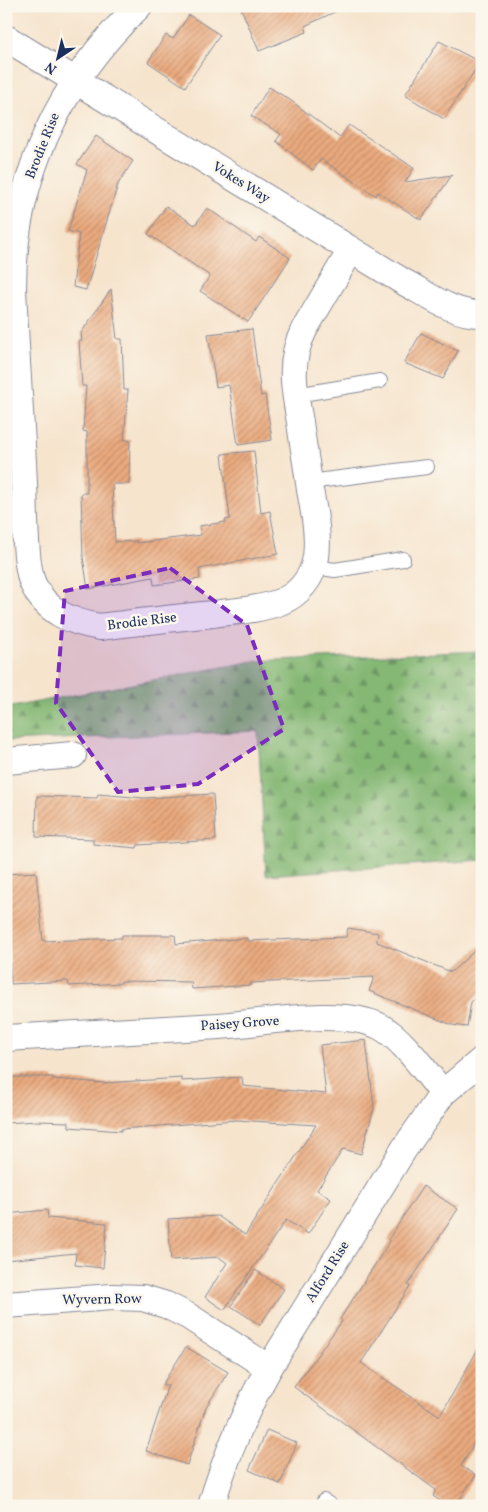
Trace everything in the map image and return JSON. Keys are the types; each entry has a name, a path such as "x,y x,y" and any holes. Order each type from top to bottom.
{"street":[{"name":"Brodie Rise","path":"139,6 119,25 100,48 57,111 38,155 18,218 13,289 28,555 32,582 40,597 52,609 65,618 100,627 251,609 280,602 293,595 303,586 314,567 317,543 293,369 297,343 351,250"},
{"name":"Vokes Way","path":"6,38 351,250 443,304 458,310 482,314"},
{"path":"6,761 73,755"},
{"name":"Paisey Grove","path":"6,1038 222,1026 298,1019 352,1018 383,1028 398,1040 443,1093"},
{"name":"Alford Rise","path":"210,1506 235,1434 248,1404 269,1368 404,1149 443,1093 482,1060"},
{"name":"Wyvern Row","path":"6,1305 112,1297 143,1298 166,1305 188,1316 269,1368"}],"lane":[{"path":"296,395 380,381"},
{"path":"309,482 427,466"},
{"path":"314,567 335,570 403,559"}],"highlighted area":[{"path":"170,568 247,625 284,729 198,784 118,792 56,703 65,591"}],"green space":[{"path":"482,651 482,860 266,875 258,731 6,741 6,708 254,661"}],"building":[{"path":"240,6 347,6 305,26 307,32 259,51"},
{"path":"189,15 220,35 185,87 148,62 166,35 173,39"},
{"path":"439,41 480,62 444,119 405,95"},
{"path":"269,87 290,100 340,138 349,125 414,168 405,182 452,175 421,220 378,192 376,196 321,159 313,170 276,141 281,134 251,116"},
{"path":"96,136 133,161 118,184 86,290 73,287 79,234 68,231 87,170 77,164"},
{"path":"166,206 195,225 207,208 256,242 259,237 290,258 248,322 200,291 210,276 148,234"},
{"path":"111,289 117,339 122,339 124,390 128,390 124,440 130,440 129,484 112,484 115,542 137,541 137,543 201,535 199,526 226,522 225,520 230,519 222,454 254,451 261,513 270,511 278,554 199,569 200,579 154,585 153,577 88,589 83,557 81,493 87,493 87,432 83,431 86,386 82,386 79,341 82,341 81,333"},
{"path":"252,329 261,396 265,395 272,440 238,445 229,385 216,387 208,334"},
{"path":"421,333 458,351 443,379 404,363"},
{"path":"98,794 145,798 213,794 216,840 138,845 137,848 93,844 93,839 36,837 37,796 97,798"},
{"path":"36,872 43,941 122,938 122,935 175,935 176,944 247,938 247,941 346,937 348,928 378,933 377,942 451,972 482,944 482,992 471,1002 467,1027 452,1025 369,991 374,977 250,983 251,985 192,989 191,982 121,981 121,983 69,986 68,981 11,984 6,874"},
{"path":"366,1040 374,1108 361,1154 343,1149 317,1190 331,1199 308,1234 286,1220 224,1310 205,1297 227,1263 219,1257 171,1260 168,1219 218,1216 245,1235 316,1125 236,1120 121,1129 121,1131 69,1127 69,1122 37,1121 6,1123 6,1077 53,1077 53,1079 104,1083 182,1078 182,1081 242,1077 243,1086 326,1094 320,1045"},
{"path":"423,1186 458,1209 408,1285 410,1286 361,1363 440,1416 482,1342 482,1429 461,1466 476,1475 455,1506 447,1506 433,1496 436,1490 294,1387 342,1321 340,1319"},
{"path":"47,1210 48,1218 107,1223 103,1268 75,1265 76,1253 6,1260 6,1214"},
{"path":"255,1270 284,1289 260,1325 231,1306"},
{"path":"186,1347 228,1372 206,1407 187,1465 146,1451 168,1385 162,1385"},
{"path":"267,1430 297,1443 280,1484 249,1470"}]}
